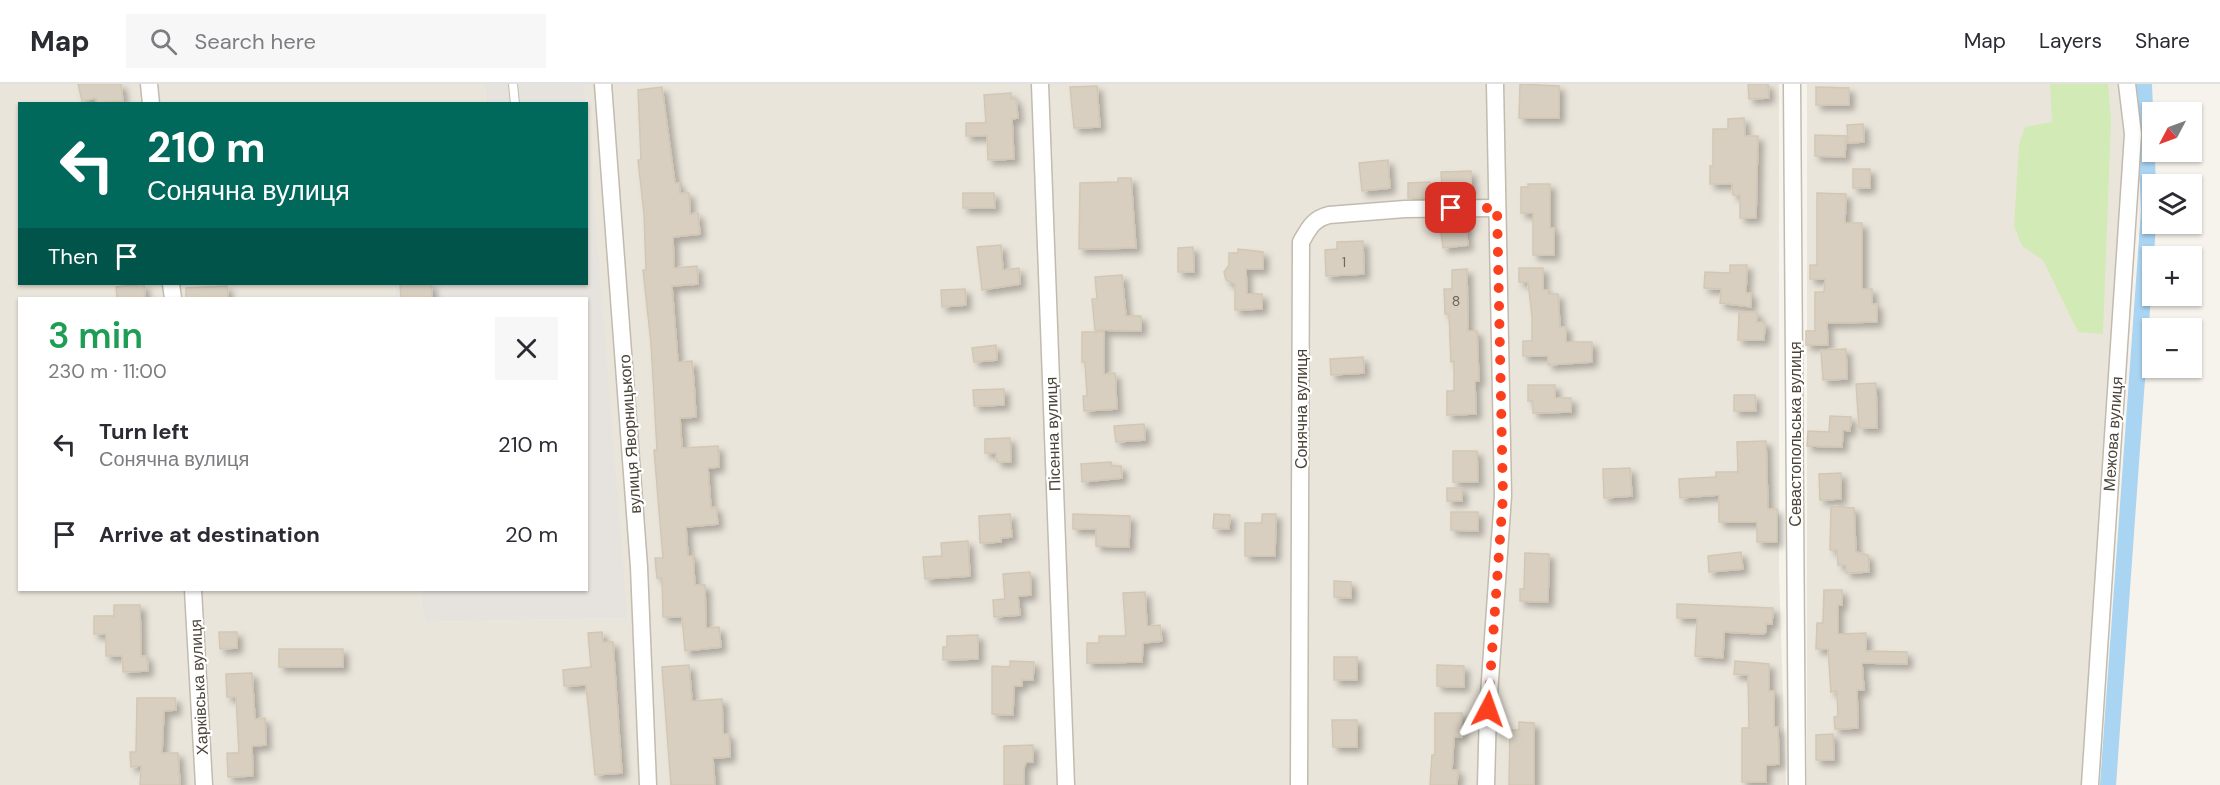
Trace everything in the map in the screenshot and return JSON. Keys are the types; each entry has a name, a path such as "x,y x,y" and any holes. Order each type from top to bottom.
{"street":[{"path":"149,84 151,102"},
{"name":"вулиця Яворницького","path":"603,84 639,567 648,785"},
{"name":"Пісенна вулиця","path":"1040,84 1066,785"},
{"path":"1486,785 1488,709 1503,496 1495,84"},
{"name":"Севастопольська вулиця","path":"1792,84 1797,785"},
{"name":"Межова вулиця","path":"2090,785 2133,134 2127,84"},
{"name":"Сонячна вулиця","path":"1299,785 1301,242 1310,226 1318,218 1329,215 1405,209 1497,208"},
{"name":"Харківська вулиця","path":"194,591 204,785"}],"lane":[{"path":"513,84 515,102"}],"shaded area":[{"path":"0,84 485,84 486,102 18,102 18,285 394,285 395,297 18,297 18,591 420,591 425,622 626,618 588,135 588,102 585,102 584,84 1779,84 1779,574 1786,785 0,785"},
{"path":"485,84 584,84 586,102 486,102"},
{"path":"1807,84 2122,84 2128,133 2081,785 1807,785"},
{"path":"588,128 627,618 425,622 420,591 588,591 588,297 395,297 394,285 588,285"}],"green space":[{"path":"2050,84 2108,84 2111,120 2103,334 2078,332 2043,260 2022,246 2014,226 2019,145 2025,127 2052,122"}],"building":[{"path":"78,84 121,84 123,101 97,102 96,98 82,101"},
{"path":"1520,84 1559,86 1559,118 1519,118"},
{"path":"1748,84 1768,84 1769,98 1749,99"},
{"path":"1097,86 1100,127 1074,128 1070,87"},
{"path":"662,87 675,183 679,183 680,193 689,193 690,214 698,213 700,234 673,237 674,268 697,266 698,284 672,286 678,362 692,361 694,382 696,417 680,418 682,448 718,446 719,467 708,468 711,508 716,507 718,524 686,527 688,556 693,556 695,585 705,585 706,628 719,627 721,647 685,651 682,617 663,617 662,578 657,578 655,558 663,558 654,450 657,450 651,343 643,270 646,270 644,214 638,160 641,160 638,90"},
{"path":"1816,87 1849,88 1849,105 1816,105"},
{"path":"1011,93 1011,99 1016,99 1018,118 1012,119 1014,159 988,160 987,136 966,136 966,123 986,123 984,95"},
{"path":"1744,118 1745,136 1758,136 1756,218 1740,218 1740,195 1733,195 1732,184 1710,184 1710,166 1713,166 1713,129 1728,129 1728,119"},
{"path":"1863,124 1864,142 1848,143 1847,125"},
{"path":"1815,135 1846,136 1845,157 1815,156"},
{"path":"1388,160 1390,188 1362,191 1359,163"},
{"path":"1853,169 1870,169 1870,188 1853,188"},
{"path":"1471,171 1471,189 1442,189 1441,172"},
{"path":"1118,178 1131,178 1136,248 1079,249 1080,183 1118,182"},
{"path":"1430,182 1431,198 1408,198 1408,183"},
{"path":"1528,184 1550,184 1550,228 1554,228 1554,255 1533,255 1533,213 1521,213 1521,187 1528,187"},
{"path":"963,193 994,193 995,208 963,208"},
{"path":"1817,193 1846,194 1845,223 1862,223 1862,289 1872,289 1872,304 1877,304 1877,322 1827,323 1828,345 1806,345 1806,331 1815,331 1815,292 1824,292 1825,279 1810,279 1810,265 1817,265"},
{"path":"1465,221 1468,245 1443,248 1440,225"},
{"path":"1363,241 1364,274 1326,276 1325,250 1337,249 1337,242"},
{"path":"1001,245 1003,270 1019,268 1020,284 982,290 977,247"},
{"path":"1193,247 1194,272 1178,272 1178,248"},
{"path":"1238,249 1263,252 1263,269 1246,269 1247,294 1262,294 1262,309 1235,310 1235,284 1226,280 1224,272 1229,265 1229,253 1238,253"},
{"path":"1730,265 1747,265 1746,293 1751,293 1751,307 1720,303 1721,289 1704,288 1705,272 1730,273"},
{"path":"1519,268 1543,268 1543,290 1548,290 1548,294 1558,294 1560,327 1566,327 1566,342 1592,342 1592,362 1548,365 1548,356 1523,356 1523,341 1532,341 1532,316 1528,282 1519,282"},
{"path":"1467,269 1468,331 1477,331 1479,381 1475,381 1476,414 1447,415 1447,391 1454,391 1454,361 1451,362 1449,314 1445,314 1444,289 1452,289 1452,270"},
{"path":"1122,275 1126,316 1141,316 1141,331 1095,330 1092,299 1097,299 1095,277"},
{"path":"144,285 145,297 117,297 116,287"},
{"path":"400,285 431,285 432,297 401,297"},
{"path":"227,286 228,297 186,297 186,288"},
{"path":"965,289 966,305 942,307 941,290"},
{"path":"1739,312 1757,312 1757,322 1765,322 1764,340 1738,340"},
{"path":"1082,332 1104,332 1104,374 1115,373 1117,409 1084,411 1083,396 1087,396 1085,362 1082,362"},
{"path":"996,345 997,360 974,362 972,348"},
{"path":"1846,349 1847,379 1823,380 1821,350"},
{"path":"1363,357 1364,373 1331,375 1330,359"},
{"path":"1876,383 1877,428 1859,428 1856,384"},
{"path":"1528,385 1555,385 1555,398 1571,398 1571,412 1533,413 1533,401 1528,401"},
{"path":"1004,389 1004,405 974,406 973,390"},
{"path":"1734,395 1755,395 1756,411 1734,411"},
{"path":"1830,416 1851,417 1850,431 1843,430 1842,447 1807,446 1808,431 1829,432"},
{"path":"1144,424 1145,440 1116,442 1114,426"},
{"path":"1010,438 1011,462 997,462 996,453 985,453 985,439"},
{"path":"1766,441 1768,509 1777,509 1777,542 1757,542 1757,522 1719,522 1719,495 1680,498 1679,479 1716,477 1716,472 1738,472 1737,442"},
{"path":"1453,451 1477,451 1478,482 1453,482"},
{"path":"1111,462 1112,466 1121,466 1122,478 1082,482 1081,464"},
{"path":"1630,468 1632,496 1604,498 1603,469"},
{"path":"1841,473 1841,499 1820,500 1819,474"},
{"path":"1447,488 1462,488 1462,501 1447,501"},
{"path":"1831,506 1854,508 1856,552 1868,555 1869,572 1846,573 1846,565 1838,565 1837,550 1830,550"},
{"path":"1451,512 1478,512 1478,531 1451,530"},
{"path":"1010,514 1012,537 1001,538 1001,542 980,543 979,516"},
{"path":"1073,514 1130,516 1129,547 1096,546 1096,529 1073,529"},
{"path":"1214,514 1230,515 1229,529 1213,528"},
{"path":"1262,514 1276,514 1275,556 1245,556 1245,523 1262,523"},
{"path":"968,541 970,576 925,579 923,557 942,556 941,543"},
{"path":"1741,552 1743,569 1709,572 1708,556"},
{"path":"1525,553 1549,554 1548,602 1520,601 1520,589 1524,589"},
{"path":"1030,572 1031,595 1018,596 1020,615 994,617 993,600 1005,599 1003,574"},
{"path":"1334,581 1351,582 1351,598 1334,597"},
{"path":"1824,590 1842,590 1842,605 1838,605 1838,634 1866,633 1866,651 1907,652 1907,664 1862,663 1864,690 1857,690 1858,728 1835,729 1834,717 1838,716 1837,691 1831,692 1828,649 1816,649 1817,623 1823,623"},
{"path":"1145,592 1147,626 1160,625 1162,641 1143,643 1142,662 1087,663 1087,643 1099,643 1099,636 1126,636 1123,593"},
{"path":"1677,604 1773,608 1772,624 1766,624 1766,632 1763,634 1724,632 1723,658 1695,656 1697,618 1677,618"},
{"path":"114,605 140,605 141,656 147,656 148,671 123,672 122,656 106,656 106,634 94,634 94,616 114,616"},
{"path":"219,632 237,632 237,648 220,649"},
{"path":"602,632 603,642 613,642 622,773 595,775 586,685 564,686 563,670 591,667 588,633"},
{"path":"978,635 978,659 943,660 943,647 947,647 947,636"},
{"path":"279,649 343,649 343,667 279,667"},
{"path":"1334,657 1357,657 1357,680 1334,680"},
{"path":"1010,661 1034,662 1033,680 1022,680 1022,686 1014,686 1013,715 992,714 992,666 1010,667"},
{"path":"1735,661 1769,664 1769,691 1774,691 1774,727 1778,727 1779,764 1766,765 1766,782 1742,782 1742,728 1749,728 1748,675 1734,674"},
{"path":"689,665 692,701 722,699 723,734 729,734 730,757 713,758 715,785 671,785 662,667"},
{"path":"1437,665 1464,666 1464,687 1437,686"},
{"path":"252,673 255,719 265,718 266,745 252,746 253,776 228,777 227,753 239,753 236,697 227,697 226,674"},
{"path":"137,698 175,698 176,710 164,711 162,753 178,753 180,785 140,785 141,766 131,767 130,752 136,752"},
{"path":"1435,713 1462,713 1462,737 1454,737 1452,770 1458,770 1457,785 1430,785 1432,755 1435,755"},
{"path":"1332,720 1357,720 1357,747 1333,747"},
{"path":"1519,722 1534,723 1534,785 1509,785 1510,730 1519,730"},
{"path":"1833,734 1834,760 1816,760 1816,735"},
{"path":"1033,745 1033,762 1026,762 1024,768 1024,785 1004,785 1004,746"}],"waterway":[{"path":"2108,785 2149,211 2144,84"}],"route":[{"path":"1451,208 1497,208 1503,496 1488,709"}]}
